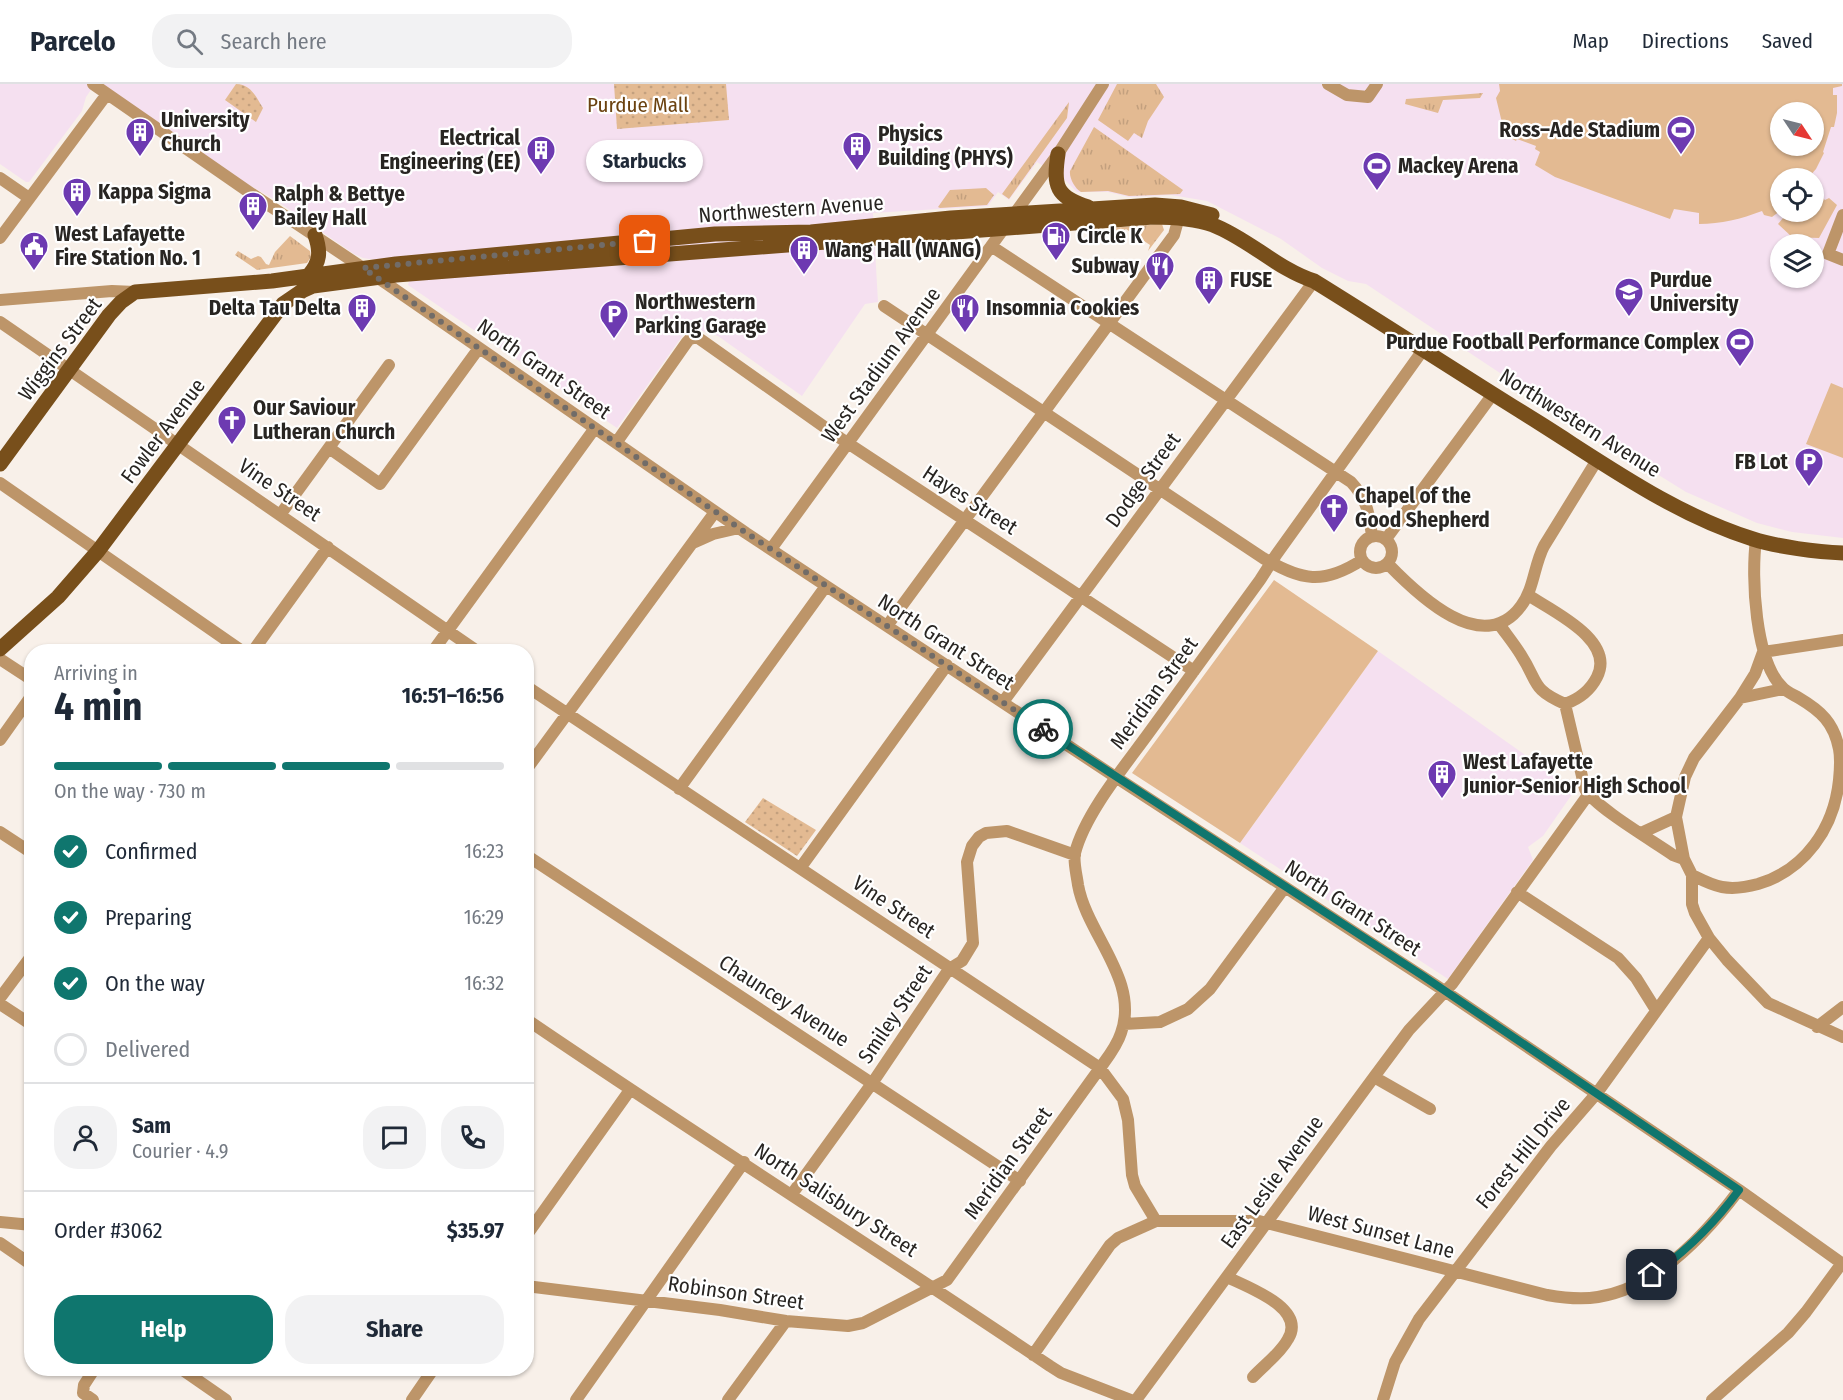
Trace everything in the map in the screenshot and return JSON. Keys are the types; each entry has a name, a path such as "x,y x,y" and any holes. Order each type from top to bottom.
{"main road":[{"path":"1058,154 1055,173 1059,191 1070,200 1094,208"},
{"name":"Northwestern Avenue","path":"135,292 272,281 363,268 715,234 811,232 951,218 1155,205 1200,210 1242,229 1302,267 1314,281"},
{"name":"Northwestern Avenue","path":"377,277 1153,217 1200,221 1223,230 1296,275 1314,281 1597,460 1689,514 1720,528 1756,540 1843,553"},
{"path":"309,276 318,264 319,258 315,235"},
{"name":"Fowler Avenue","path":"0,649 58,597 99,551 277,312 291,297 313,286 377,277"},
{"path":"272,281 281,291 277,312"},
{"name":"Wiggins Street","path":"0,464 110,315 121,302 135,292"}],"street":[{"name":"North Grant Street","path":"93,84 377,277 715,512 1446,992 1739,1190 1843,1264"},
{"name":"West Stadium Avenue","path":"771,549 1058,154 1103,84"},
{"path":"1328,84 1347,95 1368,97 1377,84"},
{"path":"0,238 107,94"},
{"path":"0,178 29,198"},
{"path":"1843,215 1828,254 1843,260"},
{"path":"887,626 1174,235 1179,218"},
{"path":"991,246 1350,482 1361,492 1368,511 1372,536"},
{"name":"Dodge Street","path":"1003,702 1314,281"},
{"name":"Northwestern Avenue","path":"0,300 112,291 135,292"},
{"path":"884,306 1270,562 1293,574 1318,578 1345,571 1362,560"},
{"name":"Vine Street","path":"0,322 467,644"},
{"name":"Hayes Street","path":"616,443 690,339 699,339 848,444 1194,671"},
{"path":"329,448 380,484 479,348"},
{"name":"Meridian Street","path":"931,1287 941,1285 947,1280 1100,1068 1121,1035 1126,1011 1119,978 1094,931 1081,899 1075,855 1085,828 1117,778 1270,562 1424,350"},
{"path":"280,515 389,365"},
{"path":"1386,539 1493,394"},
{"path":"438,644 595,428"},
{"path":"1388,564 1417,592 1457,619 1484,627 1499,624 1513,616 1528,595 1544,546 1597,460"},
{"path":"0,483 232,644"},
{"path":"534,759 715,512"},
{"path":"691,544 713,534 739,528"},
{"path":"1372,536 1386,539 1393,551 1388,564 1373,568 1365,564 1360,555 1361,545 1372,536"},
{"path":"1692,876 1724,888 1753,885 1790,870 1807,856 1818,842 1832,813 1837,796 1840,752 1836,734 1827,717 1783,689 1768,667 1762,652 1757,614 1754,555 1756,540"},
{"path":"258,644 328,547"},
{"path":"679,789 826,586"},
{"path":"1499,624 1522,656 1535,685 1549,696 1565,704 1575,700 1593,684 1599,674 1601,661 1594,643 1585,633 1528,595"},
{"path":"1762,652 1843,640"},
{"path":"1762,652 1755,674 1740,698 1694,758 1685,777 1676,817 1684,859 1692,876 1692,904 1708,938 1761,998 1817,1027 1843,1037"},
{"path":"0,659 24,676"},
{"path":"801,867 947,665"},
{"path":"1740,698 1783,689"},
{"name":"Vine Street","path":"534,692 1100,1068 1123,1099 1128,1120 1135,1186 1156,1221"},
{"path":"1565,704 1588,795 1673,855 1684,859"},
{"path":"0,740 24,706"},
{"name":"East Leslie Avenue","path":"1127,1399 1227,1277 1409,1030 1446,992 1588,795"},
{"path":"1641,833 1676,817"},
{"name":"Smiley Street","path":"792,1194 873,1082 950,969 962,961 973,943 967,862 972,846 979,837 986,833 1007,831 1075,855"},
{"path":"0,832 24,848"},
{"name":"Chauncey Avenue","path":"534,860 1020,1180"},
{"path":"1124,1024 1160,1022 1188,1009 1210,989 1285,887"},
{"path":"1517,892 1618,958 1636,978 1656,1010"},
{"name":"Forest Hill Drive","path":"1383,1400 1395,1362 1404,1342 1419,1319 1551,1146 1597,1093 1708,938"},
{"path":"0,998 24,966"},
{"path":"0,1004 24,1020"},
{"path":"1817,1027 1843,1006"},
{"name":"North Salisbury Street","path":"534,1024 1061,1373 1127,1399"},
{"path":"1374,1077 1430,1110"},
{"path":"534,1225 630,1090"},
{"path":"576,1400 744,1162"},
{"name":"West Sunset Lane","path":"1033,1355 1110,1245 1118,1238 1156,1221 1267,1222 1568,1299 1600,1297 1635,1284 1679,1256 1705,1232 1739,1190"},
{"path":"0,1222 24,1224"},
{"path":"0,1243 24,1260"},
{"path":"1712,1400 1788,1333 1843,1264"},
{"path":"1227,1277 1276,1303 1292,1322 1290,1337 1286,1343 1253,1377"},
{"name":"Robinson Street","path":"534,1287 720,1310 786,1321 856,1325 883,1314 931,1287"},
{"path":"728,1400 786,1321"},
{"path":"88,1397 84,1385 90,1376"},
{"path":"192,1376 226,1400"},
{"path":"412,1400 428,1376"}],"shaded area":[{"path":"0,84 95,84 86,97 82,111 29,182 0,164"},
{"name":"Purdue University","path":"102,84 1843,84 1843,538 1792,532 1757,523 1686,492 1512,384 1509,379 1366,284 1348,281 1322,268 1281,239 1207,201 1171,195 1129,197 1108,192 1077,192 1066,181 1037,162 1009,200 998,192 988,206 873,213 878,302 865,304 802,396 718,336 696,329 683,335 617,428 408,285 409,281 376,260 354,254 277,201 242,181"},
{"path":"1378,651 1575,790 1543,836 1528,847 1533,860 1448,979 1240,843"}],"green space":[{"path":"236,84 246,86 263,108 256,122 225,100"},
{"name":"Purdue Mall","path":"614,84 726,84 729,120 617,129"},
{"path":"1117,84 1156,84 1164,97 1148,121 1142,138 1134,133 1128,141 1098,120"},
{"name":"Ross–Ade Stadium","path":"1499,84 1842,84 1842,86 1833,88 1833,95 1837,95 1837,113 1834,127 1831,127 1824,149 1824,102 1770,102 1770,156 1822,156 1816,168 1770,168 1770,216 1764,215 1762,211 1731,221 1699,224 1699,213 1674,209 1670,219 1555,177 1535,165 1540,152 1535,149 1536,146 1517,139 1516,141 1505,135 1496,98 1500,91"},
{"path":"1483,93 1480,98 1443,100 1438,113 1405,104 1406,99"},
{"path":"1069,102 1067,118 1009,199 1002,194"},
{"path":"1094,127 1183,190 1180,194 1129,196 1108,191 1079,191 1071,180 1070,171"},
{"path":"986,188 994,195 987,205 938,207 950,190"},
{"path":"1829,198 1837,205 1821,234 1789,234 1778,224 1780,222 1824,222 1824,199"},
{"path":"1162,224 1164,230 1148,251 1150,245 1126,229 1120,233 1110,230 1110,228"},
{"path":"290,236 310,251 311,257 307,263 257,270 235,255 238,251 251,259 258,256 269,265 275,252"},
{"path":"1831,383 1843,388 1843,458 1806,444"},
{"path":"1274,580 1378,651 1240,843 1132,773"},
{"path":"763,798 816,830 797,856 745,822"}],"way so far":[{"path":"645,241 363,268 739,528 1043,729"}],"place":[{"name":"Ross–Ade Stadium","path":"1681,156"},
{"name":"University Church","path":"140,158"},
{"name":"Physics Building (PHYS)","path":"857,172"},
{"name":"Electrical Engineering (EE)","path":"541,176"},
{"name":"Mackey Arena","path":"1377,192"},
{"name":"Kappa Sigma","path":"77,218"},
{"name":"Ralph & Bettye Bailey Hall","path":"253,232"},
{"name":"Starbucks","path":"645,241"},
{"name":"Circle K","path":"1056,262"},
{"name":"West Lafayette Fire Station No. 1","path":"34,272"},
{"name":"Wang Hall (WANG)","path":"804,276"},
{"name":"Subway","path":"1160,292"},
{"name":"FUSE","path":"1209,306"},
{"name":"Purdue University","path":"1629,318"},
{"name":"Delta Tau Delta","path":"362,334"},
{"name":"Insomnia Cookies","path":"965,334"},
{"name":"Northwestern Parking Garage","path":"614,340"},
{"name":"Purdue Football Performance Complex","path":"1740,368"},
{"name":"Our Saviour Lutheran Church","path":"232,446"},
{"name":"FB Lot","path":"1809,488"},
{"name":"Chapel of the Good Shepherd","path":"1334,534"},
{"name":"West Lafayette Junior-Senior High School","path":"1442,800"}],"route":[{"path":"1043,729 1423,976 1739,1190 1693,1244 1652,1275"}]}
